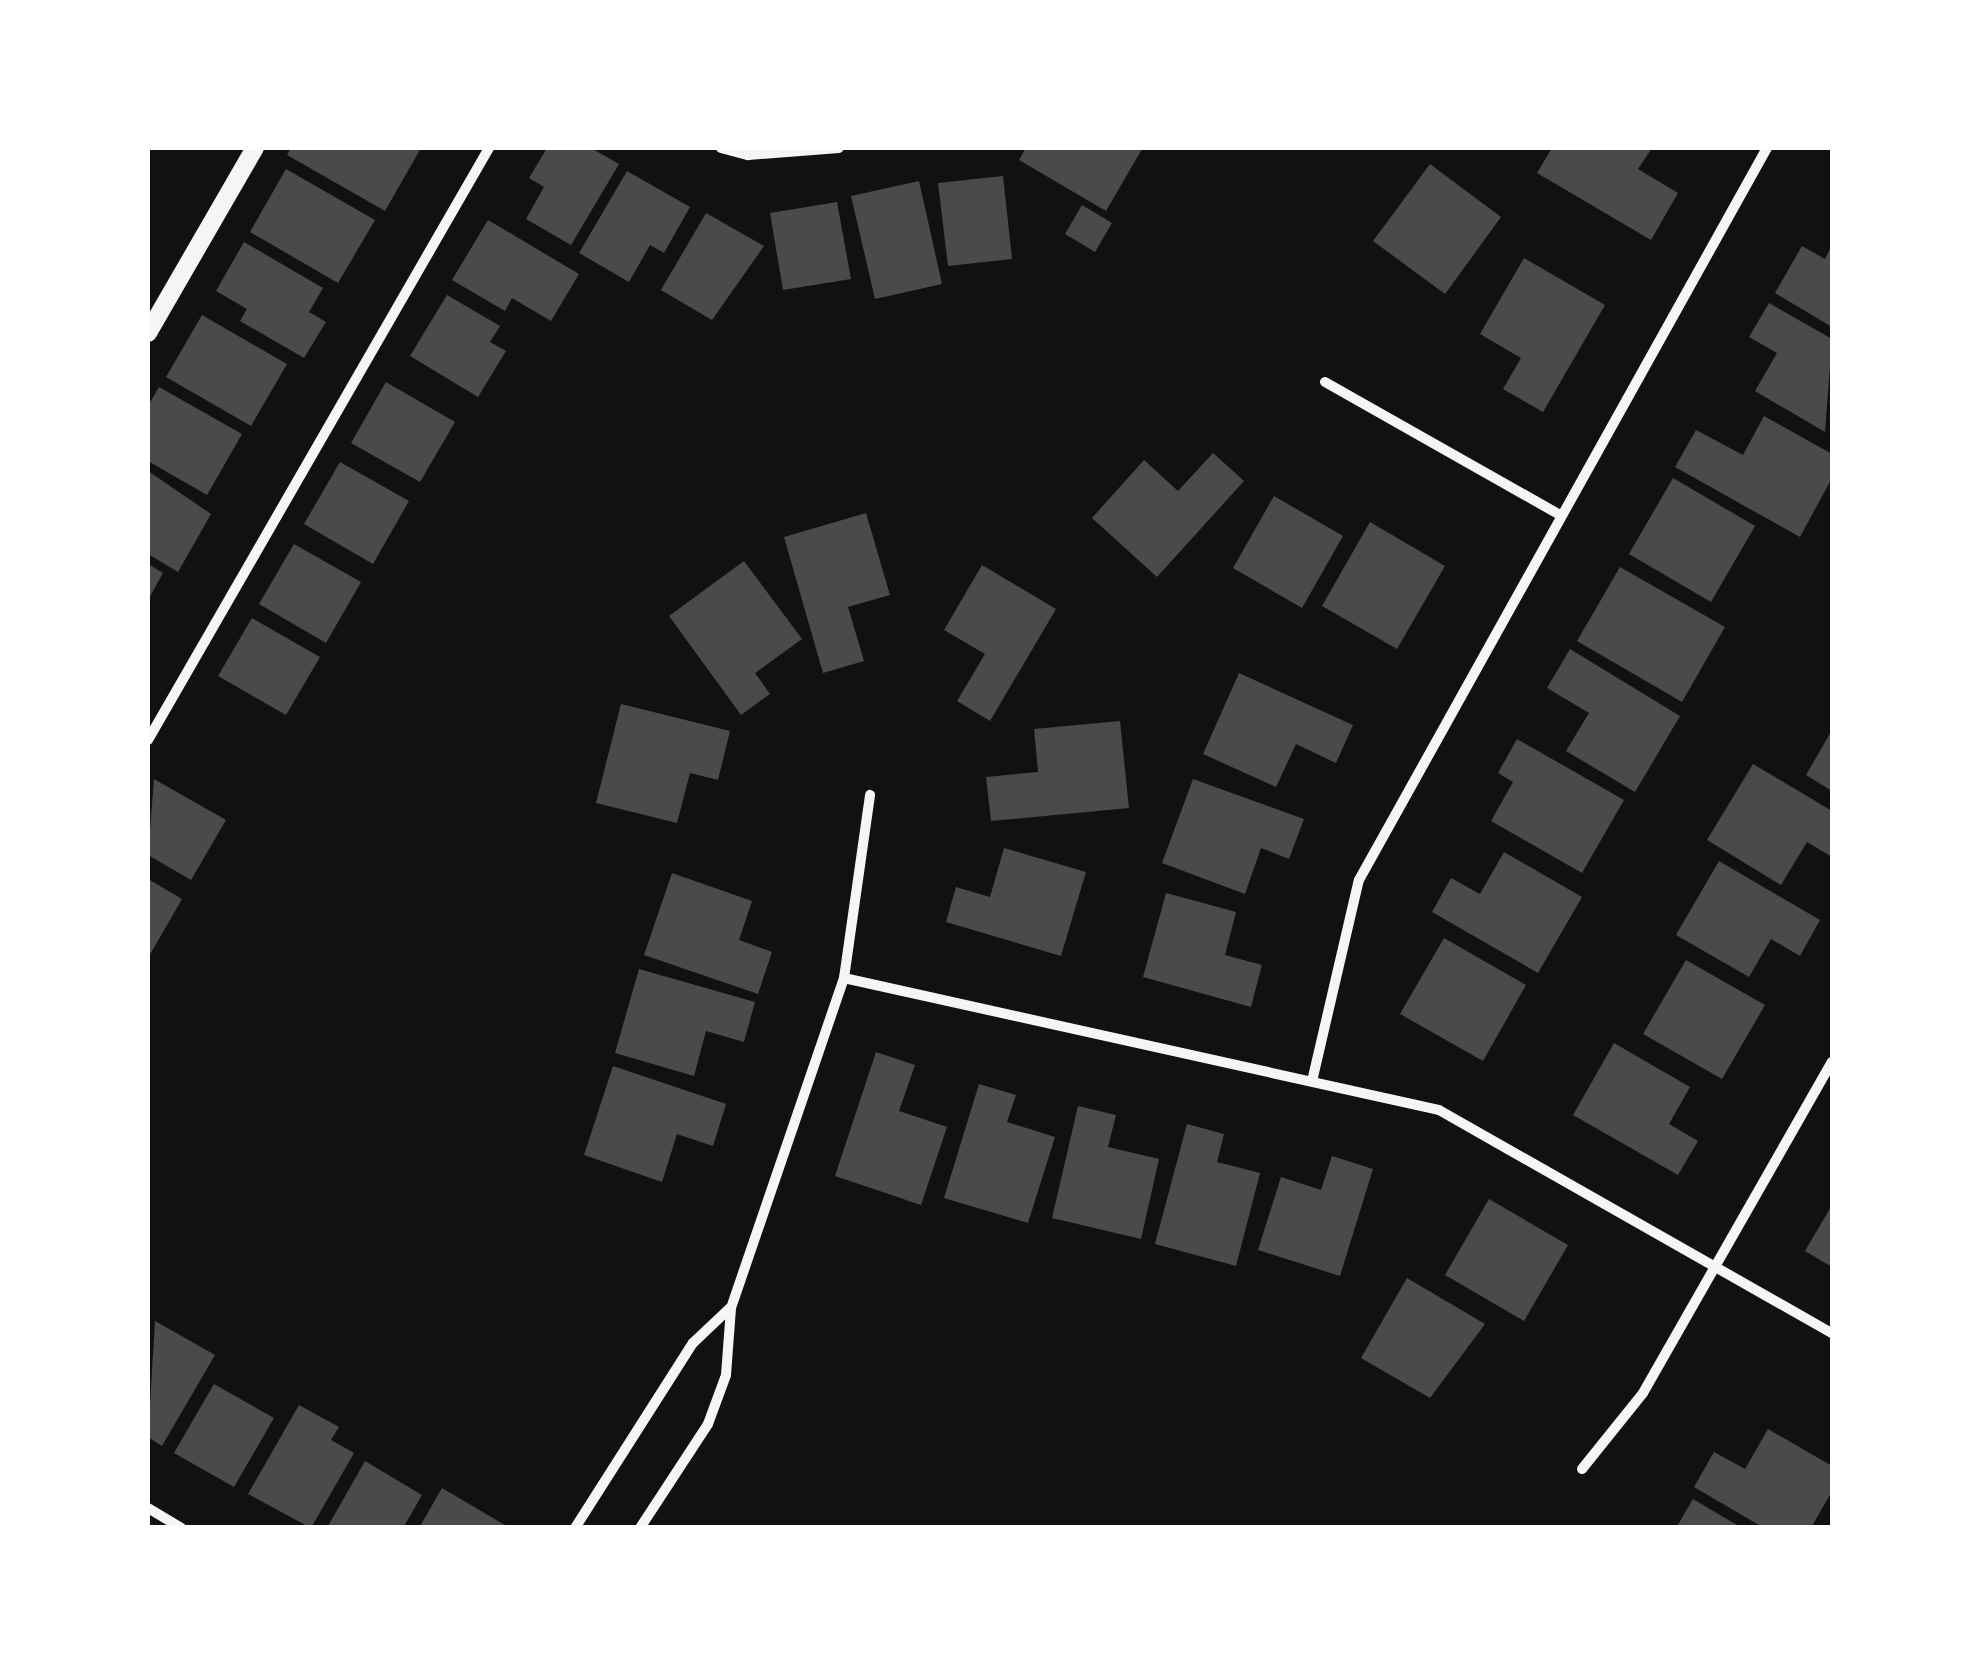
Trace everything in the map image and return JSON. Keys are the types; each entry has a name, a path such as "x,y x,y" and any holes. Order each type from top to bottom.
{"street":[{"path":"148,333 255,148"},
{"path":"148,740 153,720 489,148"},
{"path":"721,148 748,156 838,148"},
{"path":"1313,1077 1359,880 1560,514 1768,148"},
{"path":"1325,382 1560,514"},
{"path":"640,1528 708,1424 726,1375 731,1308 844,978 870,794"},
{"path":"844,978 1313,1077 1439,1110 1832,1333"},
{"path":"1582,1469 1643,1393 1832,1062"},
{"path":"575,1528 680,1364 731,1308"},
{"path":"148,1508 181,1528"}],"building":[{"path":"291,148 421,148 385,211 287,155"},
{"path":"547,148 591,148 619,164 571,245 526,219 544,187 529,178"},
{"path":"1026,148 1142,149 1106,211 1019,160"},
{"path":"1552,148 1652,148 1638,169 1678,193 1651,240 1537,173"},
{"path":"1430,164 1501,217 1445,294 1373,241"},
{"path":"286,169 375,220 338,283 250,232"},
{"path":"627,171 690,207 664,253 650,245 629,282 579,253"},
{"path":"1003,176 1012,259 948,266 938,183"},
{"path":"919,181 942,284 875,299 851,196"},
{"path":"837,202 851,279 783,290 770,213"},
{"path":"1082,205 1112,223 1095,252 1065,234"},
{"path":"706,213 764,246 712,320 661,290"},
{"path":"488,220 579,274 551,321 512,298 505,311 452,280"},
{"path":"244,242 323,288 309,312 326,322 304,358 240,321 247,309 216,291"},
{"path":"1832,245 1832,327 1775,293 1802,246 1825,259"},
{"path":"1524,258 1605,305 1543,412 1503,389 1521,358 1480,334"},
{"path":"447,295 500,326 490,342 506,351 478,397 410,356"},
{"path":"1769,303 1832,339 1825,432 1755,391 1777,353 1749,337"},
{"path":"202,315 287,364 251,426 166,377"},
{"path":"386,382 455,422 420,482 351,443"},
{"path":"159,387 242,434 207,495 148,461 148,406"},
{"path":"1764,416 1832,454 1832,478 1800,537 1675,467 1696,430 1743,455"},
{"path":"1213,453 1244,481 1157,577 1092,518 1144,460 1178,491"},
{"path":"340,462 409,501 373,564 304,524"},
{"path":"148,471 211,514 178,572 148,554"},
{"path":"1673,478 1755,526 1711,602 1629,554"},
{"path":"1274,496 1343,536 1302,608 1233,568"},
{"path":"866,513 890,595 848,607 864,661 823,673 784,537"},
{"path":"1370,522 1445,566 1397,649 1322,606"},
{"path":"294,544 361,582 326,643 259,604"},
{"path":"744,561 802,639 755,673 770,694 741,715 669,616"},
{"path":"148,564 163,573 148,600"},
{"path":"982,565 1056,609 990,721 957,701 985,654 944,630"},
{"path":"1620,567 1725,627 1682,702 1577,641"},
{"path":"252,618 320,657 286,715 218,676"},
{"path":"1570,649 1680,716 1635,792 1566,751 1589,713 1547,688"},
{"path":"1239,673 1353,725 1336,763 1296,744 1276,787 1203,754"},
{"path":"621,704 730,731 718,780 690,773 677,823 596,803"},
{"path":"1120,721 1129,808 991,821 986,777 1038,772 1034,729"},
{"path":"1832,730 1832,791 1806,775"},
{"path":"1517,739 1624,800 1582,873 1491,821 1513,782 1498,773"},
{"path":"1753,764 1832,811 1832,857 1807,842 1781,885 1707,840"},
{"path":"154,779 226,820 191,880 148,855"},
{"path":"1193,779 1304,819 1289,859 1261,848 1245,894 1162,863"},
{"path":"1004,848 1086,872 1061,956 946,922 956,887 990,897"},
{"path":"1504,852 1582,897 1538,973 1432,912 1451,878 1480,894"},
{"path":"1719,861 1820,920 1800,956 1771,939 1749,977 1676,935"},
{"path":"672,873 752,901 739,940 772,952 758,994 644,955"},
{"path":"148,879 182,899 148,958"},
{"path":"1166,893 1236,912 1225,955 1262,965 1251,1007 1143,977"},
{"path":"1444,938 1526,985 1483,1061 1400,1014"},
{"path":"1686,960 1765,1005 1722,1079 1643,1034"},
{"path":"639,969 755,1002 744,1042 706,1031 694,1076 615,1053"},
{"path":"1614,1043 1690,1087 1669,1124 1698,1141 1678,1175 1573,1115"},
{"path":"876,1052 915,1065 899,1111 947,1127 921,1205 835,1176"},
{"path":"613,1066 726,1104 713,1146 677,1134 662,1182 584,1155"},
{"path":"979,1084 1016,1095 1007,1122 1055,1137 1028,1223 944,1198"},
{"path":"1078,1106 1116,1115 1108,1147 1159,1159 1141,1239 1052,1218"},
{"path":"1187,1124 1224,1134 1217,1162 1260,1173 1236,1266 1155,1244"},
{"path":"1332,1156 1373,1169 1340,1276 1258,1250 1281,1177 1321,1190"},
{"path":"1489,1199 1568,1245 1524,1321 1445,1275"},
{"path":"1832,1205 1832,1267 1805,1251"},
{"path":"1407,1278 1485,1324 1430,1398 1361,1358"},
{"path":"155,1321 215,1355 162,1446 148,1437"},
{"path":"214,1384 274,1418 234,1487 174,1453"},
{"path":"299,1405 339,1427 331,1440 354,1453 311,1528 248,1494"},
{"path":"1768,1429 1832,1466 1832,1491 1811,1528 1764,1528 1694,1487 1714,1452 1745,1469"},
{"path":"365,1461 422,1495 403,1528 327,1528"},
{"path":"442,1488 510,1528 419,1528"},
{"path":"1693,1499 1742,1528 1676,1528"}]}
